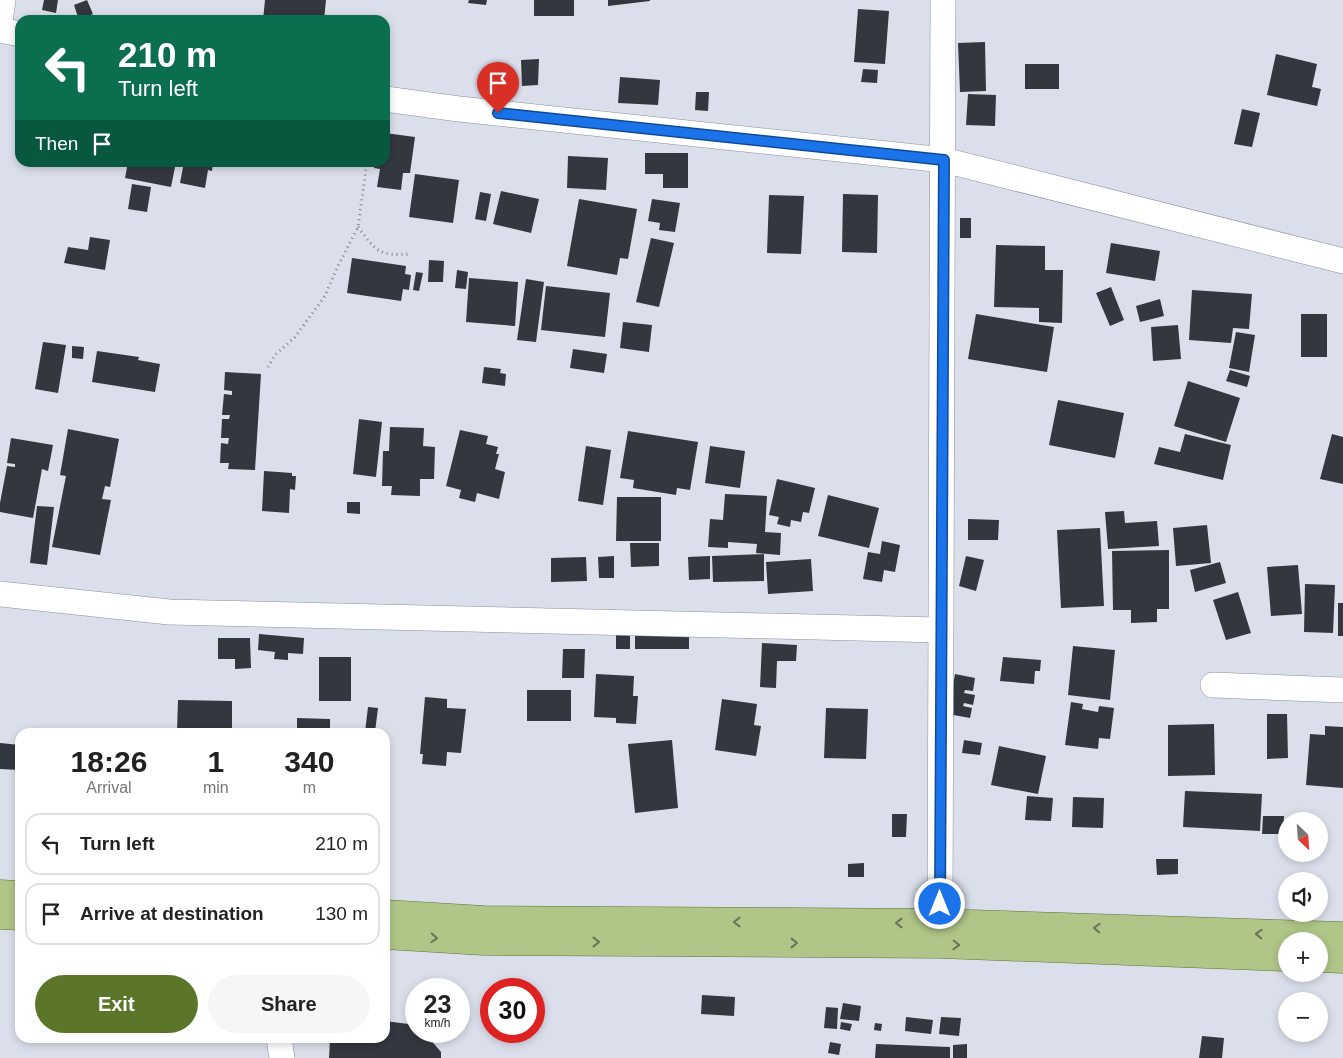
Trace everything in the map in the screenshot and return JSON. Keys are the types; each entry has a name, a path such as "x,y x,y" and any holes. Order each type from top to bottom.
{"main road":[{"path":"0,894 15,895"},
{"path":"390,914 484,920 940,923 1343,936"},
{"path":"0,915 15,916"},
{"path":"390,935 483,941 940,944 1278,957"},
{"path":"1328,958 1343,959"}],"street":[{"path":"0,22 3,0"},
{"path":"940,923 940,630 944,160 943,0"},
{"path":"0,30 15,33"},
{"path":"390,100 459,109 944,160 1343,261"},
{"path":"0,594 169,612 940,630"},
{"path":"1214,685 1343,690"},
{"path":"280,1043 282,1058"}],"path":[{"path":"268,367 275,355 295,336 325,296 358,227 367,167"},
{"path":"358,227 374,248 390,255 410,254"}],"building":[{"path":"44,0 58,0 56,13 42,10"},
{"path":"87,0 93,14 77,15 74,5"},
{"path":"265,0 326,0 324,15 264,15"},
{"path":"469,0 487,0 486,5 468,3"},
{"path":"534,0 574,0 574,16 534,16"},
{"path":"608,0 650,0 650,1 608,6"},
{"path":"858,9 889,11 885,64 854,62"},
{"path":"985,42 986,91 960,92 958,43"},
{"path":"1276,54 1317,64 1312,87 1321,89 1317,106 1267,95"},
{"path":"539,59 538,85 522,86 521,60"},
{"path":"1025,64 1059,64 1059,89 1025,89"},
{"path":"863,69 878,70 877,83 861,82"},
{"path":"620,77 660,80 658,105 618,103"},
{"path":"696,92 709,92 708,111 695,110"},
{"path":"968,94 996,95 995,126 966,125"},
{"path":"1242,109 1260,113 1252,147 1234,144"},
{"path":"390,134 415,137 410,173 403,173 401,190 377,187 380,169 374,168 390,167"},
{"path":"645,153 688,153 688,188 663,188 663,174 645,174"},
{"path":"568,156 608,158 606,190 567,188"},
{"path":"127,167 175,167 171,187 125,178"},
{"path":"183,167 212,167 212,171 208,170 205,188 180,183"},
{"path":"415,174 459,180 453,223 409,217"},
{"path":"132,184 151,187 147,212 128,209"},
{"path":"501,191 539,199 531,233 493,224"},
{"path":"480,192 491,194 486,221 475,219"},
{"path":"843,194 878,195 877,253 842,252"},
{"path":"769,195 804,196 801,254 767,253"},
{"path":"579,199 637,209 628,259 620,258 617,275 567,266"},
{"path":"652,199 680,203 675,232 659,230 660,223 648,221"},
{"path":"960,218 971,218 971,238 960,238"},
{"path":"90,237 110,240 105,270 64,263 68,247 88,250"},
{"path":"651,238 674,243 659,307 636,302"},
{"path":"1111,243 1160,251 1155,281 1106,273"},
{"path":"996,245 1045,246 1045,270 1063,270 1062,323 1039,322 1039,308 994,307"},
{"path":"352,258 406,266 405,274 411,275 409,290 403,289 401,301 347,293"},
{"path":"429,260 444,261 443,282 428,282"},
{"path":"457,270 468,272 466,289 455,288"},
{"path":"416,272 423,273 419,291 413,290"},
{"path":"469,278 518,282 515,326 466,322"},
{"path":"526,279 544,282 536,342 517,340"},
{"path":"546,286 610,293 605,337 541,330"},
{"path":"1111,287 1124,320 1110,326 1096,293"},
{"path":"1192,290 1252,294 1249,329 1233,328 1231,343 1189,340"},
{"path":"1160,299 1164,316 1140,322 1136,306"},
{"path":"976,314 1054,327 1047,372 968,359"},
{"path":"1301,314 1327,314 1327,357 1301,357"},
{"path":"623,322 652,325 649,352 620,348"},
{"path":"1178,325 1181,359 1153,361 1151,327"},
{"path":"1236,332 1255,335 1249,372 1229,368"},
{"path":"43,342 66,345 58,393 35,389"},
{"path":"72,346 84,347 83,359 72,358"},
{"path":"573,349 607,354 604,373 570,368"},
{"path":"97,351 139,357 138,360 160,364 155,392 92,382"},
{"path":"484,367 501,369 500,373 506,374 505,386 482,383"},
{"path":"1230,370 1250,376 1247,387 1226,381"},
{"path":"225,372 261,374 255,470 228,469 229,463 220,463 221,443 228,444 229,438 221,438 222,419 229,419 230,415 222,415 224,394 232,395 232,391 224,390"},
{"path":"1188,381 1240,398 1226,442 1174,426"},
{"path":"1058,400 1124,413 1115,458 1049,445"},
{"path":"359,419 382,422 376,477 353,474"},
{"path":"390,427 424,428 423,446 435,447 434,479 420,479 420,496 391,495 392,486 382,486 383,451 389,451"},
{"path":"68,429 119,439 110,487 105,486 102,499 111,500 100,555 52,547 66,476 60,475"},
{"path":"460,430 488,436 486,444 498,447 496,454 499,454 495,469 505,472 499,499 477,493 475,502 459,498 461,490 446,486"},
{"path":"628,431 698,442 690,490 677,488 676,495 633,488 634,480 620,478"},
{"path":"1185,434 1231,445 1223,480 1154,464 1159,447 1180,452"},
{"path":"1332,434 1343,437 1343,484 1320,479"},
{"path":"11,438 53,445 48,471 42,469 33,518 0,512 7,466 15,467 15,464 7,463"},
{"path":"586,446 611,450 603,505 578,501"},
{"path":"710,446 745,451 740,488 705,483"},
{"path":"264,471 292,473 292,476 296,476 295,490 290,489 289,513 262,511"},
{"path":"777,479 815,488 809,513 803,512 801,522 791,520 790,527 777,524 779,517 769,515"},
{"path":"725,494 767,496 765,532 781,533 780,555 756,553 757,544 728,542 728,548 708,547 710,519 723,520"},
{"path":"828,495 879,508 869,548 818,536"},
{"path":"617,497 661,497 661,541 616,541"},
{"path":"347,502 360,502 360,514 347,513"},
{"path":"37,506 54,507 47,565 30,563"},
{"path":"1124,511 1125,523 1157,521 1159,546 1108,549 1105,512"},
{"path":"968,519 999,520 998,540 968,540"},
{"path":"1207,525 1211,563 1176,566 1173,528"},
{"path":"1100,528 1104,606 1061,608 1057,530"},
{"path":"882,541 900,545 895,572 884,570 882,582 863,579 868,552 880,554"},
{"path":"630,543 659,543 659,566 631,567"},
{"path":"1169,550 1169,609 1157,609 1157,622 1131,623 1131,610 1113,610 1112,551"},
{"path":"764,554 764,581 713,582 712,556"},
{"path":"614,556 614,578 599,578 598,557"},
{"path":"710,556 710,579 689,580 688,557"},
{"path":"966,556 984,560 976,591 959,586"},
{"path":"586,557 587,581 551,582 551,558"},
{"path":"811,559 813,591 768,594 766,562"},
{"path":"1220,562 1226,583 1195,592 1190,570"},
{"path":"1298,565 1302,614 1271,616 1267,567"},
{"path":"1305,584 1335,585 1333,633 1304,632"},
{"path":"1238,592 1251,633 1226,640 1213,600"},
{"path":"1338,603 1343,603 1343,636 1338,636"},
{"path":"689,624 689,649 635,649 635,635 630,635 630,649 616,649 616,625"},
{"path":"259,634 304,638 303,654 288,653 288,660 274,659 275,652 258,650"},
{"path":"218,638 250,638 251,668 235,669 235,659 218,659"},
{"path":"762,643 797,645 796,661 777,661 776,688 760,687"},
{"path":"1073,646 1115,650 1110,700 1068,695"},
{"path":"563,649 585,649 584,678 562,678"},
{"path":"319,657 351,657 351,701 319,701"},
{"path":"1003,657 1041,660 1040,671 1035,671 1034,684 1000,681"},
{"path":"596,674 634,676 633,696 638,696 636,724 616,723 616,718 594,717"},
{"path":"955,674 975,678 973,691 965,690 964,693 975,695 973,705 964,703 963,706 972,708 970,718 948,714"},
{"path":"527,690 571,690 571,721 527,721"},
{"path":"425,697 447,699 447,708 466,709 461,753 447,752 446,766 422,764 423,754 420,754"},
{"path":"722,699 757,704 754,725 761,726 756,756 715,750"},
{"path":"178,700 232,701 232,728 177,728"},
{"path":"1071,702 1083,704 1082,709 1098,712 1099,706 1114,708 1110,739 1099,738 1098,749 1065,745"},
{"path":"368,707 378,708 376,728 365,728"},
{"path":"826,708 868,709 866,759 824,758"},
{"path":"1267,714 1287,714 1288,758 1267,759"},
{"path":"297,718 330,719 330,728 297,728"},
{"path":"1214,724 1215,775 1168,776 1168,725"},
{"path":"1325,726 1343,727 1343,788 1306,785 1310,734 1325,735"},
{"path":"672,740 678,808 635,813 628,744"},
{"path":"964,740 982,743 980,755 962,753"},
{"path":"0,743 15,744 15,770 0,769"},
{"path":"999,746 1046,756 1038,794 991,785"},
{"path":"1185,791 1262,794 1260,831 1183,827"},
{"path":"1027,796 1053,798 1051,821 1025,820"},
{"path":"1073,797 1104,798 1103,828 1072,827"},
{"path":"892,814 907,814 906,837 892,837"},
{"path":"1263,816 1278,816 1278,834 1262,834"},
{"path":"1156,859 1178,859 1178,874 1157,875"},
{"path":"864,863 864,877 848,877 848,864"},
{"path":"702,995 735,997 734,1016 701,1014"},
{"path":"843,1003 861,1006 859,1021 840,1019"},
{"path":"826,1007 838,1008 837,1029 824,1028"},
{"path":"906,1017 933,1020 931,1034 905,1031"},
{"path":"941,1017 961,1018 959,1036 939,1034"},
{"path":"390,1022 405,1024 405,1043 433,1043 441,1052 441,1058 329,1058 330,1043 390,1043"},
{"path":"841,1022 852,1024 850,1031 840,1029"},
{"path":"875,1023 882,1024 881,1031 874,1030"},
{"path":"1202,1036 1224,1038 1222,1058 1199,1058"},
{"path":"830,1042 841,1044 839,1055 828,1053"},
{"path":"876,1044 950,1047 950,1058 875,1058"},
{"path":"967,1044 967,1058 953,1058 953,1045"}],"route":[{"path":"498,113 944,160 940,904"}]}
